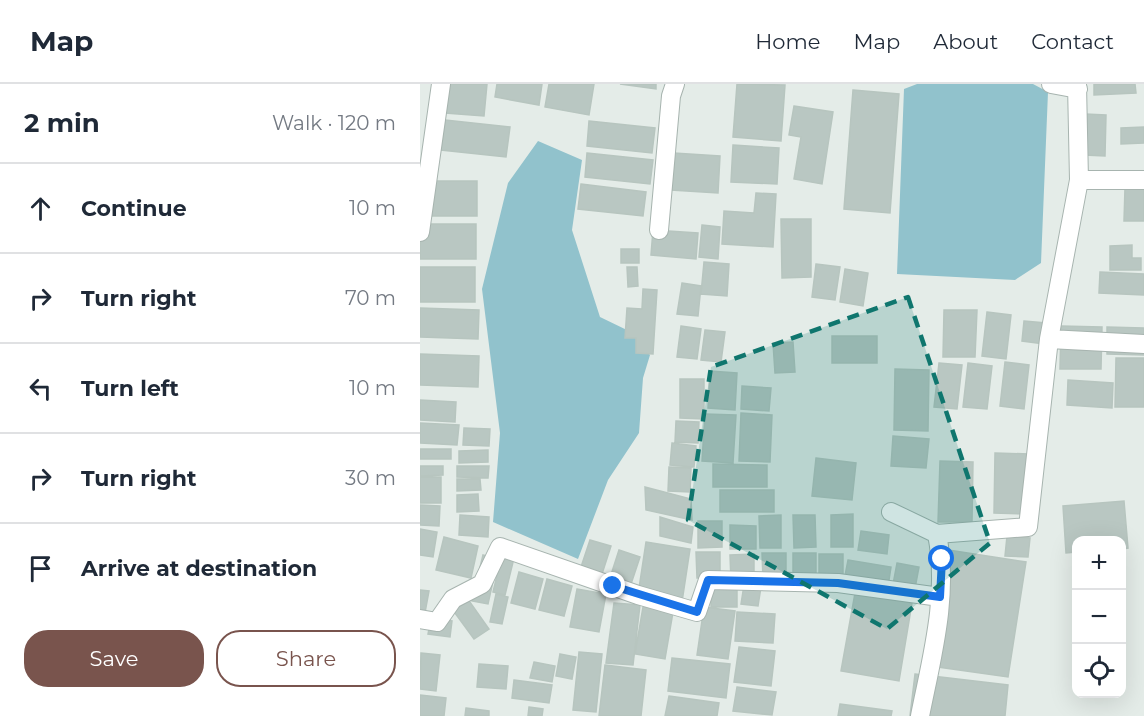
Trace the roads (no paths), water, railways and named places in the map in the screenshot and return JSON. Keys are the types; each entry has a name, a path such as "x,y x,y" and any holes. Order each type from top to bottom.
{"street":[{"path":"420,232 441,84"},
{"path":"659,230 671,96 675,84"},
{"path":"891,512 937,534 1028,527 1049,339 1079,180 1077,86 1051,84"},
{"path":"1079,180 1144,180"},
{"path":"1049,339 1144,344"},
{"path":"920,716 939,619 942,559 937,534"},
{"path":"420,620 437,622 453,599 482,584 500,547 638,595 697,612 708,580 838,583 940,597"}],"water":[{"path":"917,84 1033,84 1048,92 1041,263 1015,280 897,274 904,89"},
{"path":"538,141 582,160 572,230 600,317 631,332 650,355 643,378 639,433 608,480 578,559 493,522 500,433 482,289 508,183"}]}
